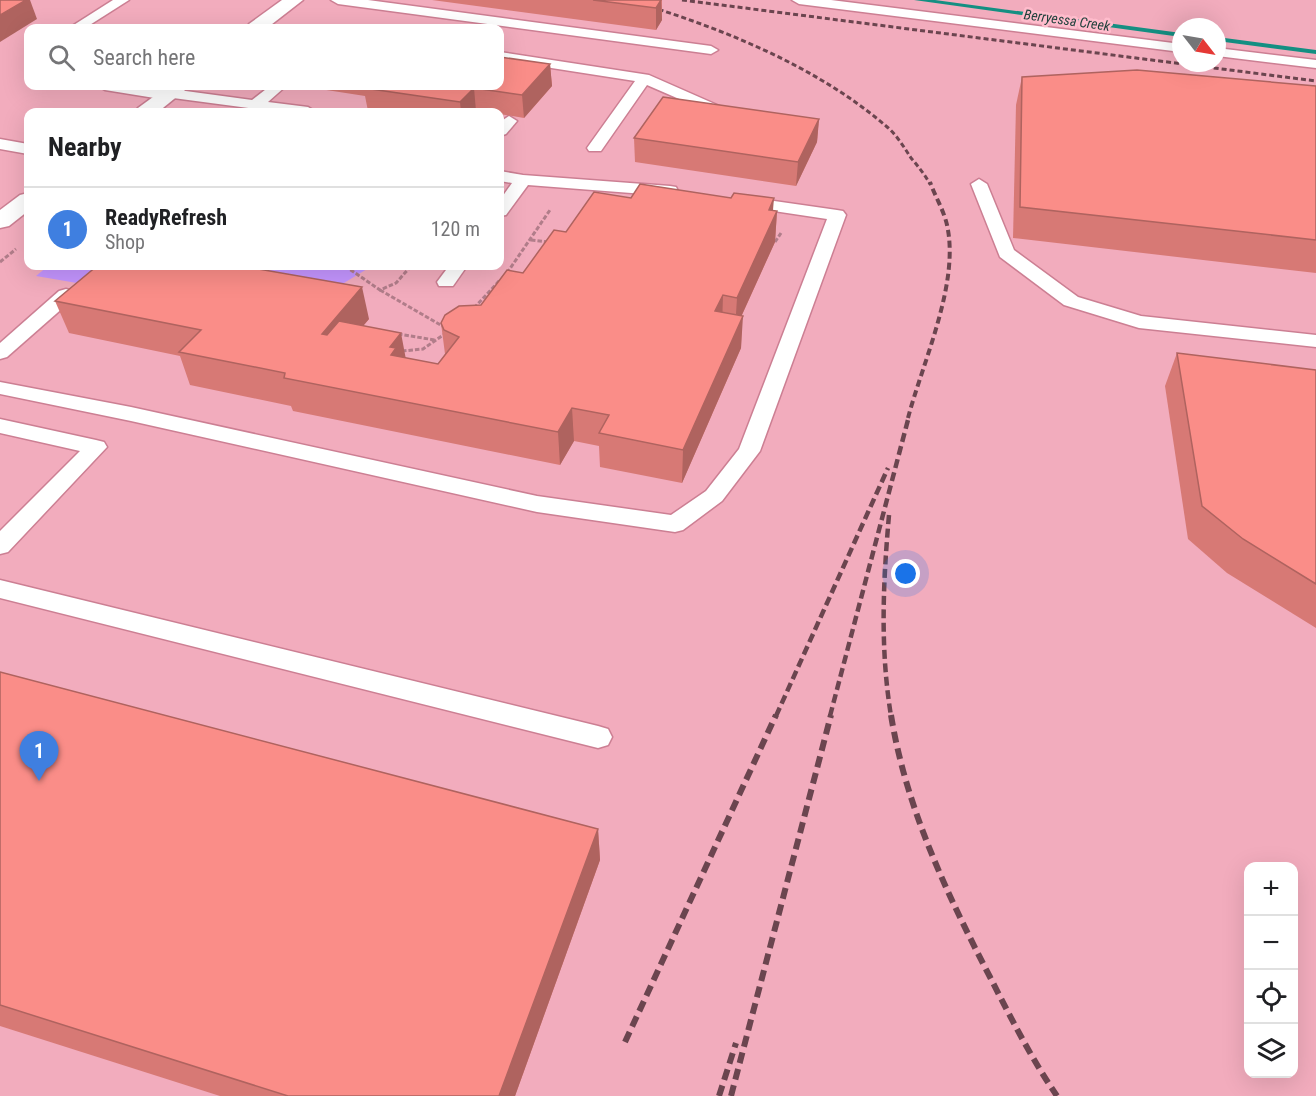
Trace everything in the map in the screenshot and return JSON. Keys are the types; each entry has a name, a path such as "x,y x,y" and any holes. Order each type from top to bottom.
{"street":[{"path":"261,24 294,0"},
{"path":"150,108 173,91"},
{"path":"0,221 24,203"}],"lane":[{"path":"83,24 122,0"},
{"path":"338,0 711,50"},
{"path":"799,0 1172,47"},
{"path":"1226,53 1316,64"},
{"path":"504,57 644,78 731,116"},
{"path":"595,148 644,78"},
{"path":"255,105 274,90"},
{"path":"173,91 278,108"},
{"path":"0,144 24,148"},
{"path":"504,177 689,194"},
{"path":"504,206 523,180"},
{"path":"980,184 1006,253 1071,301 1139,322 1316,341"},
{"path":"0,388 130,414 537,504 675,524 714,496 749,451 837,215 723,198"},
{"path":"446,282 455,270"},
{"path":"0,353 66,295"},
{"path":"0,426 96,447 0,546"},
{"path":"0,589 598,737"}],"path":[{"path":"474,308 514,265 567,183"},
{"path":"531,240 553,243"},
{"path":"351,270 450,331 423,349 401,351"},
{"path":"380,290 396,283 407,270"},
{"path":"393,333 436,340"}],"shaded area":[{"path":"0,0 1316,0 1316,1096 0,1096"},
{"path":"43,270 365,270 329,292 90,274 77,283 36,276"}],"building":[{"path":"0,0 26,0 0,15"},
{"path":"593,0 661,0 656,8"},
{"path":"504,58 550,64 522,95 488,90 504,90"},
{"path":"1137,70 1316,86 1316,240 1020,207 1022,77"},
{"path":"378,90 472,90 460,102"},
{"path":"663,97 819,119 798,162 634,138"},
{"path":"640,184 731,198 734,193 774,198 769,210 777,211 737,298 723,295 715,311 743,316 683,450 599,433 609,415 572,408 558,432 284,378 285,373 179,352 201,330 55,301 92,270 264,270 362,287 322,334 327,335 339,321 401,333 390,347 396,348 391,355 438,364 459,337 444,330 441,323 445,315 459,306 481,305 507,270 523,273 554,230 566,232 594,192 631,198"},
{"path":"1177,353 1316,370 1316,584 1243,539 1202,506"},
{"path":"0,672 598,829 499,1096 288,1096 0,1005"}],"waterway":[{"name":"Berryessa Creek","path":"918,0 1172,34"},
{"name":"Berryessa Creek","path":"1226,40 1316,52"}],"railway":[{"path":"628,0 730,35 797,66 828,84 890,129 930,184"},
{"path":"682,0 1316,81"},
{"path":"908,418 938,322 948,272 950,248 947,225 930,182"},
{"path":"830,716 909,416"},
{"path":"776,716 888,468"},
{"path":"889,515 885,566 884,641 891,716"},
{"path":"625,1042 776,715"},
{"path":"731,1096 831,715"},
{"path":"891,715 907,784 930,850 974,946 1014,1023 1057,1096"},
{"path":"719,1096 736,1043"}],"place":[{"name":"ReadyRefresh","path":"39,781"}]}
